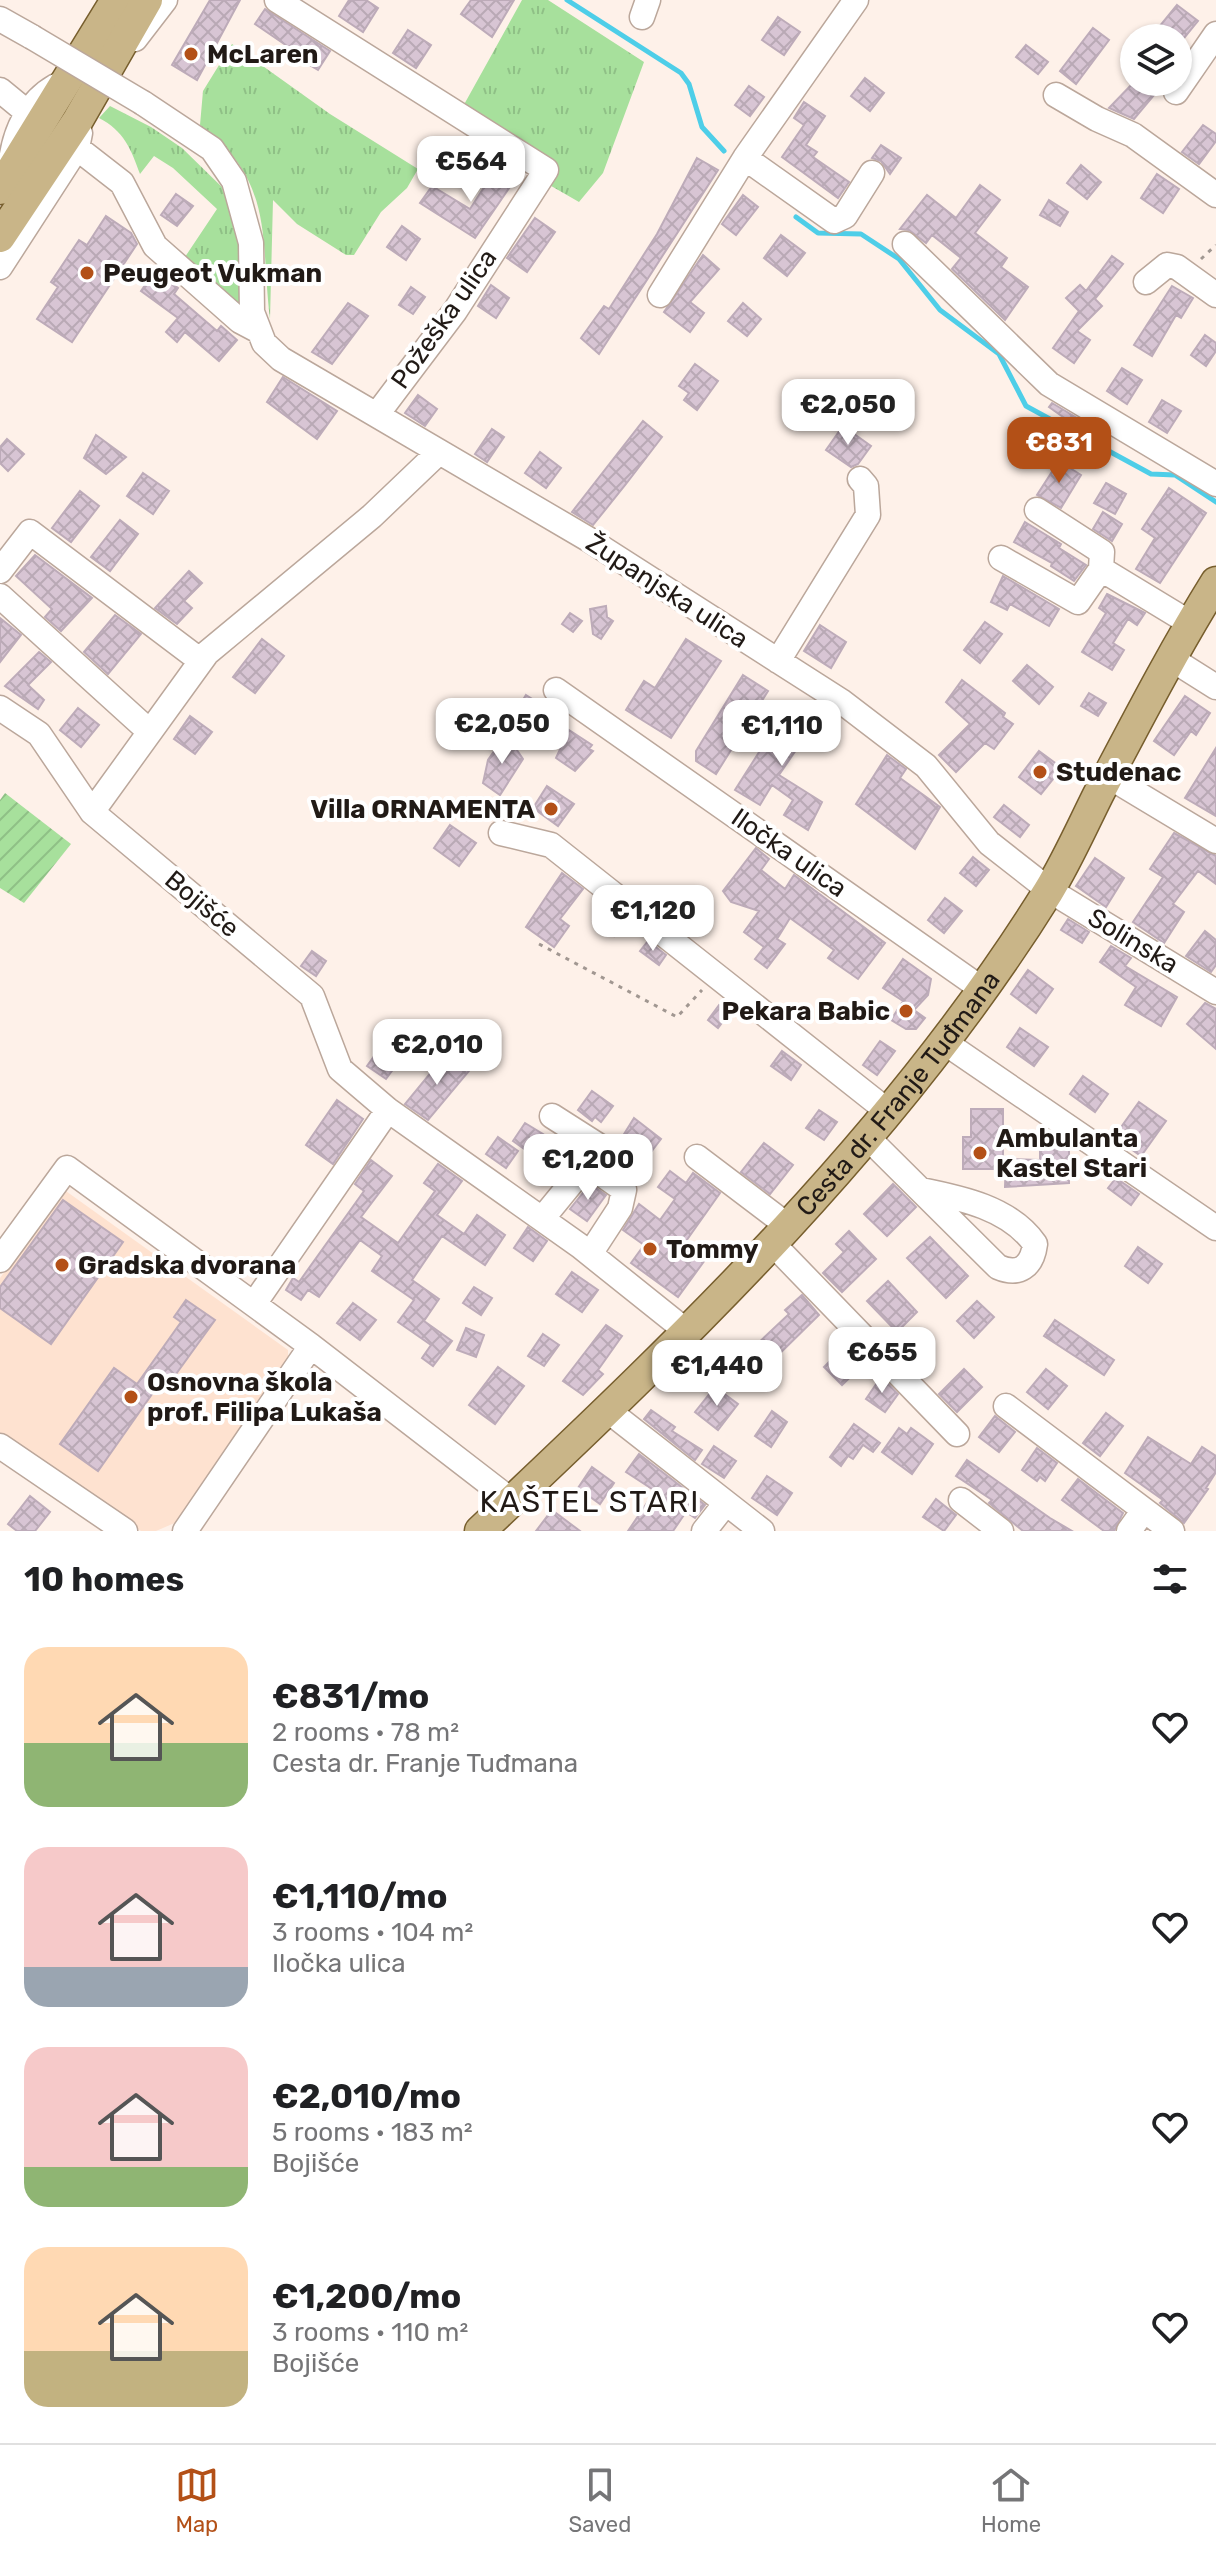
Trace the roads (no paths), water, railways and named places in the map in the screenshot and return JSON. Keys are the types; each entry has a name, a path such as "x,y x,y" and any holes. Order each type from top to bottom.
{"main road":[{"path":"4,183 116,0"},
{"path":"0,237 78,134 117,53 147,0"},
{"name":"Cesta dr. Franje Tuđmana","path":"480,1531 780,1235 890,1113 982,989 1049,890 1170,658 1216,582"}],"street":[{"path":"117,53 141,32 165,0"},
{"name":"Požeška ulica","path":"277,0 546,170 455,311 378,413"},
{"path":"660,295 745,158 856,0"},
{"path":"0,19 143,103 212,149 234,181 251,243 252,312 257,330"},
{"path":"1192,69 1216,34"},
{"path":"4,183 13,141 28,113 44,93 69,80"},
{"path":"0,90 28,113"},
{"path":"1056,95 1133,135 1216,195"},
{"path":"0,267 78,134"},
{"name":"Županjska ulica","path":"78,134 122,183 155,246 240,321 257,330 264,343 281,359 378,413 438,453 588,539 841,701 926,766 989,843 1049,890"},
{"path":"745,158 834,221 845,216 872,173"},
{"path":"905,244 1049,384 1216,484"},
{"path":"1146,282 1167,265 1177,267 1216,295"},
{"path":"92,812 201,661 273,596 372,516 438,453"},
{"path":"778,661 868,515 866,486 860,479"},
{"path":"1001,558 1078,602 1101,569 1102,552 1037,510"},
{"path":"0,571 30,532 201,661"},
{"path":"1101,569 1190,623"},
{"path":"0,596 150,732"},
{"path":"1170,658 1216,687"},
{"name":"Iločka ulica","path":"556,690 982,989"},
{"name":"Bojišće","path":"0,708 39,734 92,812 312,996 340,1069 388,1110 590,1254 685,1330"},
{"path":"1108,776 1216,841"},
{"path":"501,833 551,845 890,1113"},
{"name":"Solinska","path":"1049,890 1216,992"},
{"path":"944,1042 1216,1228"},
{"path":"254,1304 388,1110"},
{"path":"542,1219 599,1146 552,1116"},
{"path":"868,1138 921,1190"},
{"path":"697,1157 780,1235 957,1434"},
{"path":"587,1164 624,1190 620,1208 590,1254"},
{"path":"0,1260 67,1168 311,1346 512,1501"},
{"path":"185,1531 311,1346"},
{"path":"1006,1406 1172,1531"},
{"path":"606,1409 762,1531"},
{"path":"4,1457 125,1531"},
{"path":"961,1500 1001,1531"},
{"path":"704,1531 726,1503"},
{"path":"1129,1531 1144,1510"}],"waterway":[{"path":"567,0 681,73 689,84 702,127 724,151"},
{"path":"796,217 818,233 861,234 899,259 940,310 999,354 1026,406 1151,474 1175,475 1216,502"}],"place":[{"name":"McLaren","path":"191,54"},
{"name":"Peugeot Vukman","path":"87,273"},
{"name":"Studenac","path":"1040,772"},
{"name":"Villa ORNAMENTA","path":"551,809"},
{"name":"Pekara Babic","path":"906,1011"},
{"name":"Ambulanta Kastel Stari","path":"980,1153"},
{"name":"Tommy","path":"650,1249"},
{"name":"Gradska dvorana","path":"62,1265"},
{"name":"Osnovna škola prof. Filipa Lukaša","path":"131,1397"}],"district":[{"name":"KAŠTEL STARI","path":"590,1502"}]}
